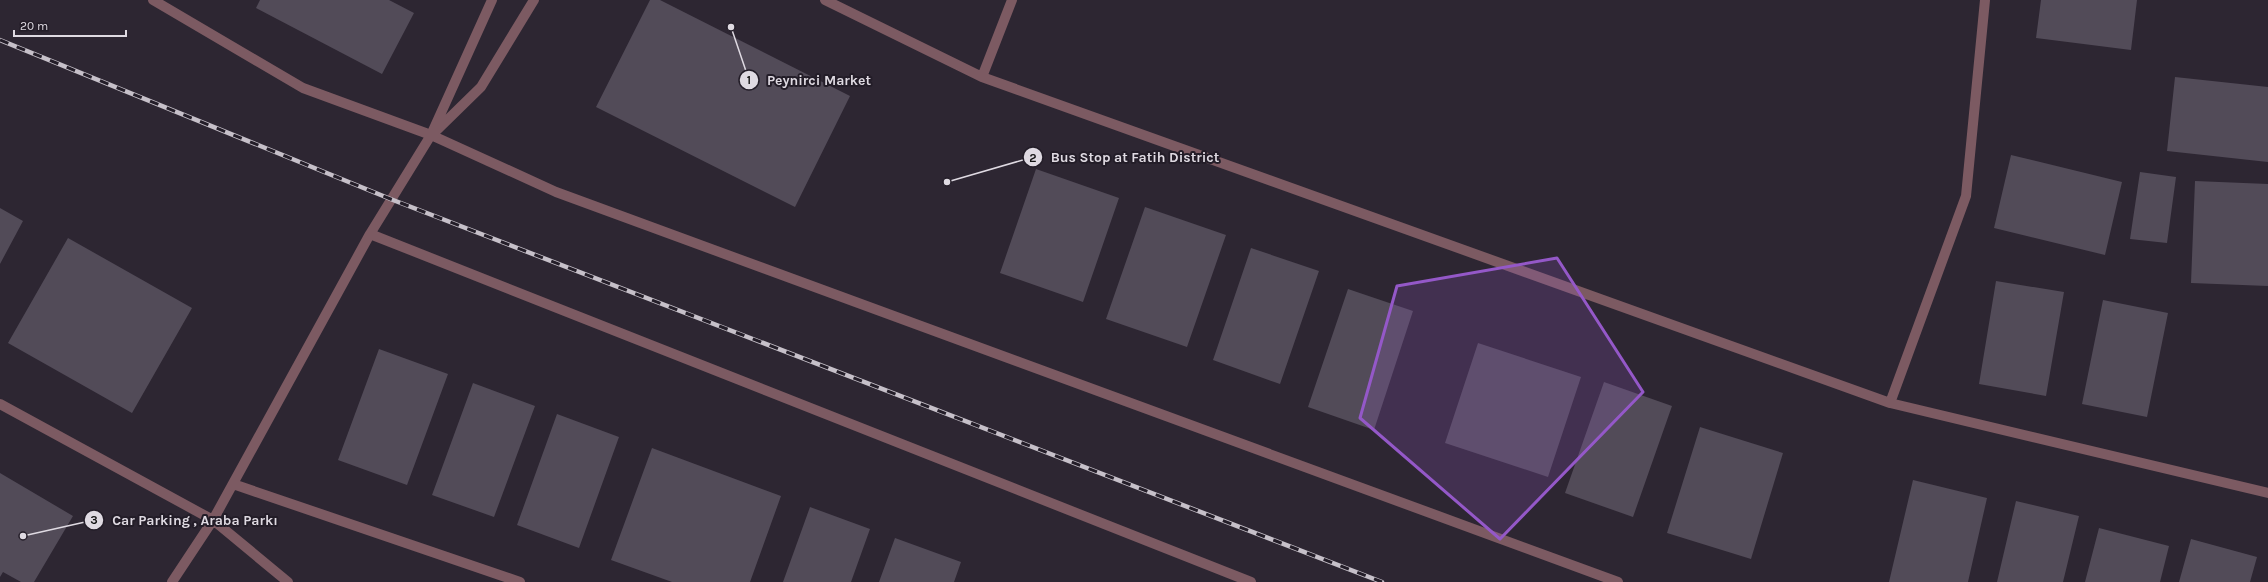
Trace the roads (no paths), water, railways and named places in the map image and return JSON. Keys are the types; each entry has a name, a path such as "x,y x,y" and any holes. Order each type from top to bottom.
{"street":[{"path":"153,0 303,88 431,135 556,192 1618,582"},
{"path":"172,582 213,520 370,234 431,135 492,0"},
{"path":"431,135 481,87 534,0"},
{"path":"825,0 982,77 1890,403 2268,493"},
{"path":"982,77 1012,0"},
{"path":"1890,403 1966,196 1985,0"},
{"path":"370,234 1251,582"},
{"path":"0,404 213,520 288,582"},
{"path":"233,484 520,582"}],"railway":[{"path":"0,40 393,200 1382,582"}],"place":[{"name":"Peynirci Market","path":"731,27"},
{"name":"Bus Stop at Fatih District","path":"947,182"},
{"name":"Car Parking , Araba Parkı","path":"23,536"}]}
